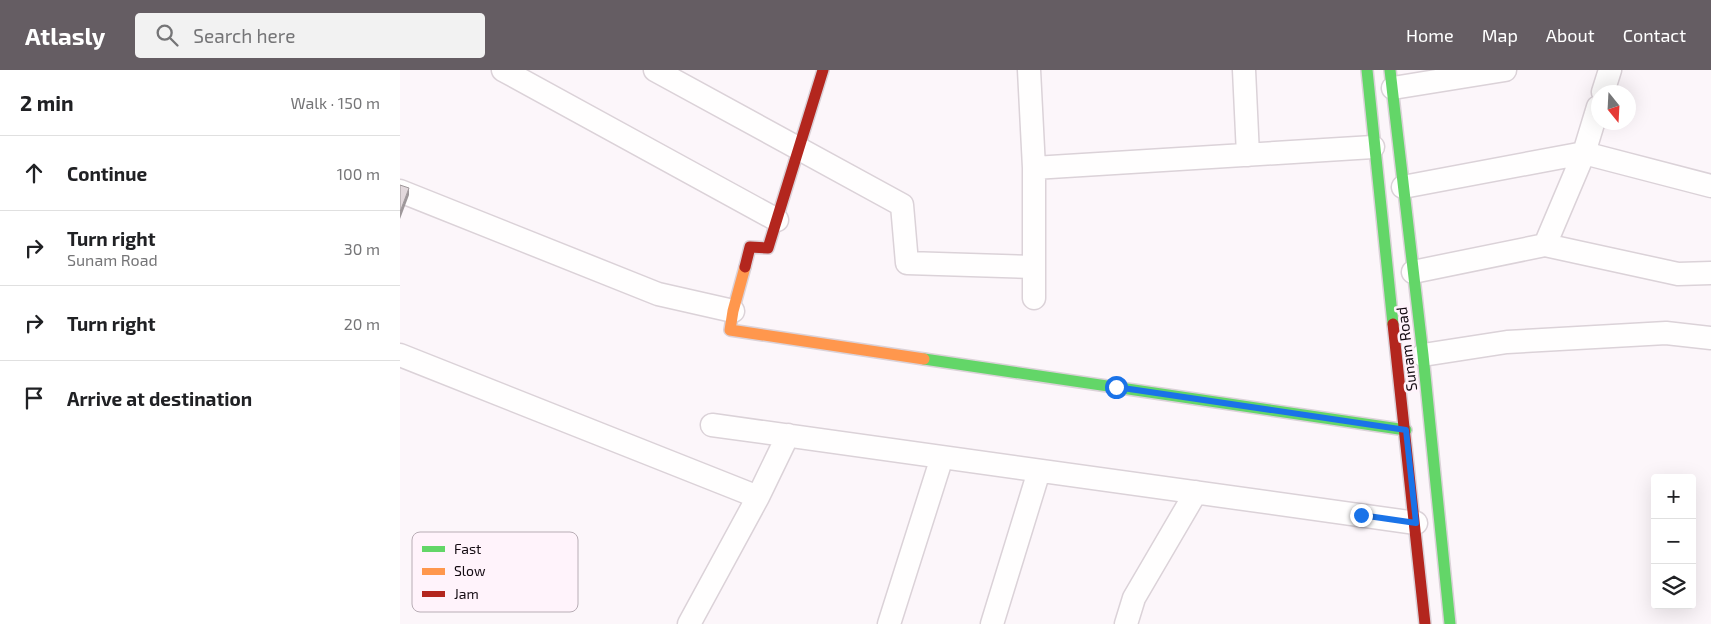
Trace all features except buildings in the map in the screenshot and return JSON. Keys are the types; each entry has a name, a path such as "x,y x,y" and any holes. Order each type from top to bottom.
{"main road":[{"name":"Sunam Road","path":"1367,70 1373,147 1406,430 1425,624"},
{"path":"819,72 768,248 750,247 730,330 1406,430"},
{"name":"Sunam Road","path":"1392,79 1424,356 1450,624"}],"street":[{"path":"503,70 777,220"},
{"path":"655,70 902,205 906,263 1034,267"},
{"path":"1029,70 1034,168 1034,298"},
{"path":"1244,70 1248,155"},
{"path":"1392,79 1505,70"},
{"path":"1605,85 1610,70"},
{"path":"1545,245 1584,153 1591,130"},
{"path":"1034,168 1373,147"},
{"path":"1403,186 1584,153 1711,186"},
{"path":"400,191 658,294 733,312"},
{"path":"1413,272 1545,245 1678,274 1711,273"},
{"path":"1424,356 1507,342 1666,334 1711,338"},
{"path":"400,355 758,497"},
{"path":"712,425 1416,523"},
{"path":"688,624 758,497 788,435"},
{"path":"889,624 942,457"},
{"path":"992,624 1039,470"},
{"path":"1126,624 1134,598 1196,492"}],"traffic: fast":[{"path":"1367,70 1393,324"},
{"path":"1390,70 1423,355 1450,624"},
{"path":"924,359 1406,430"}],"traffic: slow":[{"path":"745,267 730,330 924,359"}],"traffic: jam":[{"path":"745,267 750,247 768,248 823,70"},
{"path":"1393,324 1425,624"}],"route":[{"path":"1116,387 1406,430 1416,523 1361,515"}]}
